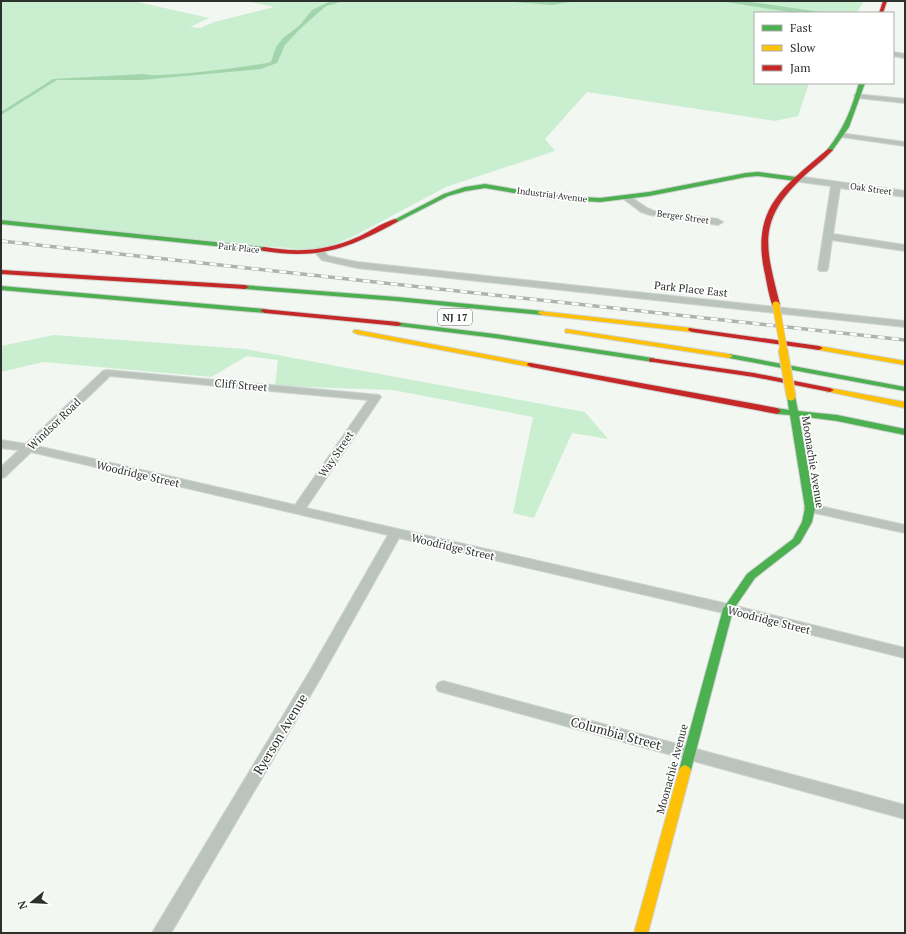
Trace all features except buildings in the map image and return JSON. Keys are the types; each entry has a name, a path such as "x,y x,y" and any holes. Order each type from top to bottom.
{"main road":[{"path":"881,12 884,1"},
{"name":"Moonachie Avenue","path":"641,933 728,609 744,582 755,572 783,555 795,544 804,530 810,508 776,305 766,255 765,230 774,202 842,136 851,120 862,84"},
{"name":"Industrial Avenue","path":"319,252 353,242 453,192 474,187 485,186 581,199 628,198 746,175 765,174 796,179"},
{"name":"Park Place","path":"1,222 275,252 319,252"},
{"path":"1,273 306,301"},
{"path":"1,273 182,282 368,295 535,310 782,342 905,363"},
{"name":"NJ 17","path":"1,288 289,315 384,322 579,347 754,375 905,405"},
{"path":"289,315 302,320 341,329 756,408 837,418 905,432"},
{"path":"561,330 753,360 905,389"}],"street":[{"path":"894,54 905,56"},
{"path":"858,96 905,101"},
{"path":"842,136 905,144"},
{"name":"Oak Street","path":"796,179 905,194"},
{"path":"823,269 836,184"},
{"name":"Berger Street","path":"628,198 644,210 652,213 718,222"},
{"path":"827,236 905,248"},
{"name":"Park Place","path":"319,252 320,255 325,258 357,265 474,278"},
{"name":"Park Place East","path":"474,278 905,324"},
{"name":"Cliff Street","path":"107,373 375,397"},
{"name":"Windsor Road","path":"1,474 107,373"},
{"name":"Way Street","path":"298,511 375,397"},
{"name":"Woodridge Street","path":"1,444 28,448 728,609 905,653"},
{"path":"810,508 905,529"},
{"name":"Ryerson Avenue","path":"161,933 315,675 395,533"},
{"name":"Columbia Street","path":"443,687 689,752 905,812"}],"shaded area":[{"path":"1,1 133,1 209,18 190,27 200,28 214,22 274,7 245,1 864,1 858,12 754,12 754,84 809,84 798,116 775,121 587,92 545,139 555,151 446,187 356,235 319,251 1,222"},
{"path":"331,1 344,1 326,6 300,29 285,45 277,63 261,69 141,80 57,80 1,115 1,112 53,79 144,74 166,75 227,69 271,62 276,47 283,38 299,26 312,10"},
{"path":"500,1 576,1 552,5"},
{"path":"719,1 745,1 821,12 790,12"},
{"path":"54,335 245,349 585,412 608,439 572,433 534,518 513,513 533,417 393,390 275,386 278,360 247,356 211,377 43,362 1,372 1,346"}],"railway":[{"path":"1,241 905,340"}],"traffic: fast":[{"path":"830,150 842,135 846,127 862,84"},
{"path":"395,221 446,195 465,189 485,186 550,197 600,200 649,194 746,175 758,174 796,179"},
{"path":"1,222 264,249"},
{"path":"245,287 397,299 542,313"},
{"path":"1,288 265,311"},
{"path":"398,324 495,336 653,360"},
{"path":"729,356 905,389"},
{"path":"685,770 728,609 751,576 797,541 807,522 810,508 791,396"},
{"path":"777,411 837,418 905,432"}],"traffic: slow":[{"path":"776,305 791,396"},
{"path":"542,313 692,330"},
{"path":"569,331 729,356"},
{"path":"357,332 531,365"},
{"path":"819,348 905,363"},
{"path":"830,390 905,405"},
{"path":"641,933 685,770"}],"traffic: jam":[{"path":"881,12 885,1"},
{"path":"776,305 764,248 765,232 769,217 776,204 795,181 830,150"},
{"path":"264,249 301,253 326,250 350,243 395,221"},
{"path":"1,272 245,287"},
{"path":"265,311 398,324"},
{"path":"692,330 819,348"},
{"path":"653,360 754,375 830,390"},
{"path":"531,365 777,411"}]}
